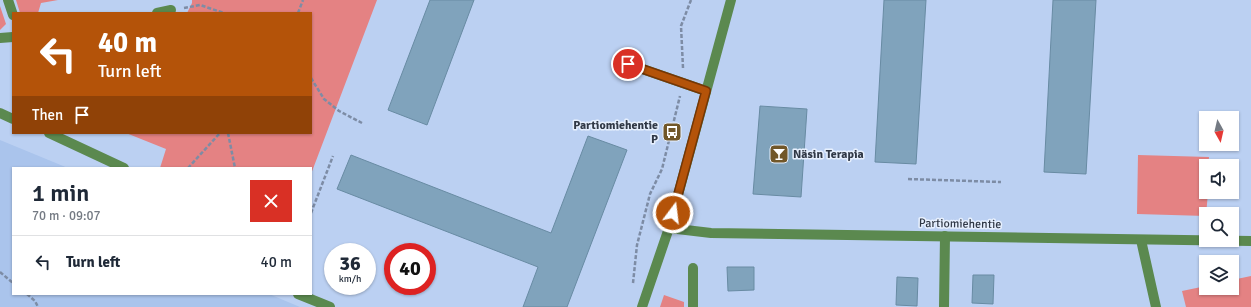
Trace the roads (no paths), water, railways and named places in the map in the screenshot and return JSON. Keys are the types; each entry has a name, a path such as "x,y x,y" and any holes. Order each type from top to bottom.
{"street":[{"path":"8,0 12,12"},
{"path":"642,307 669,228 731,0"},
{"path":"162,12 171,10"},
{"path":"0,38 12,37"},
{"path":"628,64 706,91"},
{"path":"0,114 12,119"},
{"path":"53,134 122,167"},
{"name":"Partiomiehentie","path":"669,228 711,233 1251,241"},
{"path":"944,307 945,236"},
{"path":"1142,240 1156,307"},
{"path":"693,268 693,307"},
{"path":"300,295 330,307"}],"place":[{"name":"Partiomiehentie P","path":"672,132"},
{"name":"Näsin Terapia","path":"779,154"}]}
